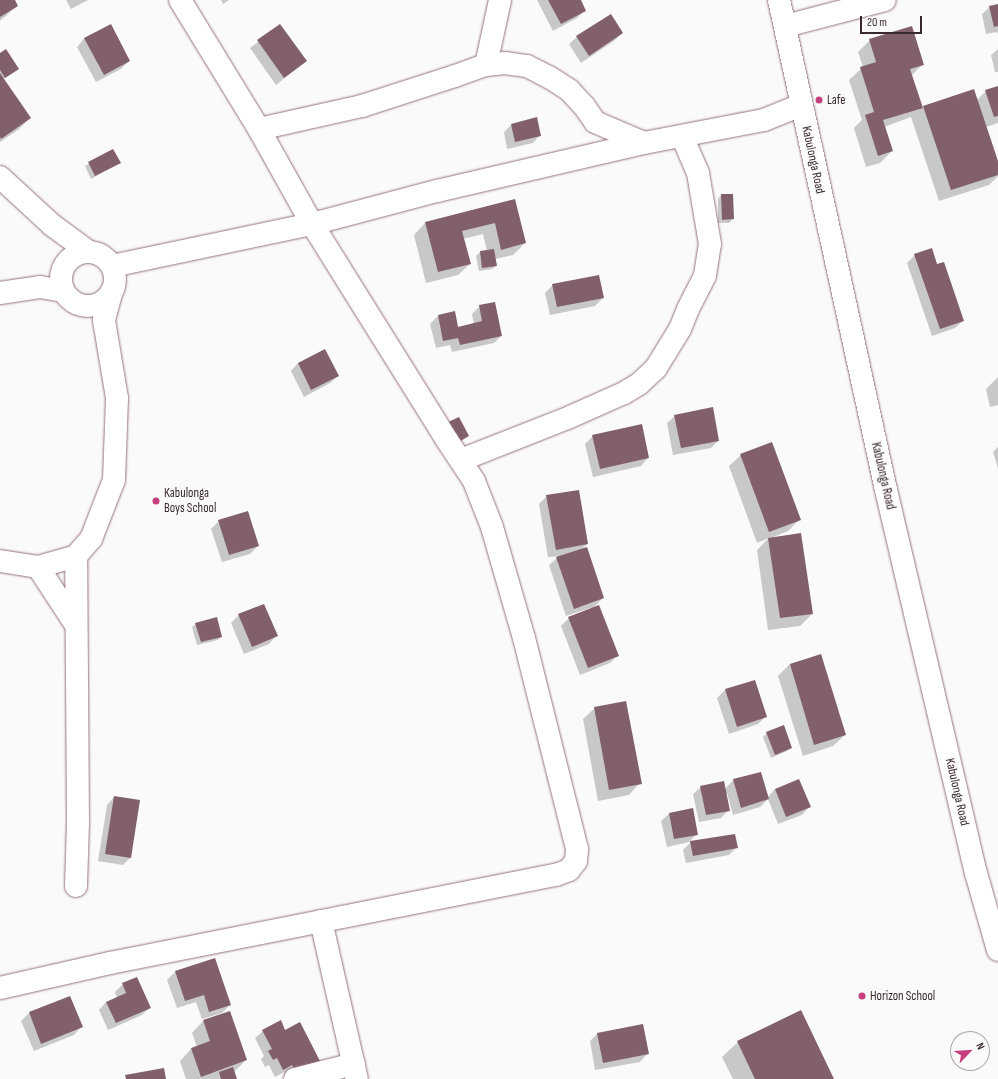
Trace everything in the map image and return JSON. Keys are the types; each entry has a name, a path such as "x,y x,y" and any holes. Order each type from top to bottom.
{"street":[{"path":"0,988 110,963 556,875 569,870 576,861 577,849 547,726 492,527 474,481 312,224 259,129 180,0"},
{"path":"486,65 500,0"},
{"name":"Kabulonga Road","path":"779,0 886,490 976,873 998,950"},
{"path":"785,26 885,0"},
{"path":"259,129 362,106 486,65 505,63 527,66 569,90 584,106 595,122 644,143"},
{"path":"112,266 312,224 444,190 644,143 764,120 801,105"},
{"path":"461,460 570,417 624,393 639,384 656,368 680,329 705,275 710,244 698,173 682,136"},
{"path":"0,177 52,225 89,252 98,254 106,259 112,266 115,283 104,320 117,398 114,480 91,539 76,556 38,567 0,561"},
{"path":"52,225 68,298 76,303 93,306 107,298 112,291"},
{"path":"0,293 40,287 63,276 72,258 89,252"},
{"path":"84,305 104,320"},
{"path":"76,556 78,822 76,886"},
{"path":"38,567 76,624"},
{"path":"295,1079 356,1071 321,921"}],"building":[{"path":"0,0 15,0 18,6 0,17"},
{"path":"548,0 581,0 586,11 561,24"},
{"path":"998,4 998,26 994,27 989,6"},
{"path":"611,14 623,33 589,56 576,36"},
{"path":"111,24 130,61 104,75 84,38"},
{"path":"280,24 307,61 284,78 257,40"},
{"path":"912,26 924,65 910,69 923,108 883,120 893,151 878,156 865,115 874,112 860,67 876,62 869,39"},
{"path":"6,49 19,69 5,78 0,70 0,53"},
{"path":"0,73 31,118 1,139 0,137"},
{"path":"998,86 998,116 994,117 985,90"},
{"path":"974,89 998,161 998,175 951,190 923,106"},
{"path":"537,117 541,136 515,142 511,124"},
{"path":"113,149 121,163 95,176 88,162"},
{"path":"721,194 733,194 734,219 722,220"},
{"path":"515,199 526,243 501,250 495,223 462,231 471,264 438,272 425,222"},
{"path":"932,248 937,264 944,262 964,321 940,329 914,254"},
{"path":"494,249 497,266 482,268 480,251"},
{"path":"599,275 604,298 557,307 552,284"},
{"path":"495,302 502,336 460,345 458,338 443,341 438,315 455,311 458,327 482,321 479,305"},
{"path":"325,349 339,376 311,390 298,363"},
{"path":"713,407 719,441 681,448 674,415"},
{"path":"459,417 469,436 457,443 446,423"},
{"path":"642,424 649,458 600,469 592,435"},
{"path":"772,442 801,520 769,532 740,454"},
{"path":"579,490 588,544 556,550 546,495"},
{"path":"248,511 259,546 229,555 218,520"},
{"path":"801,533 813,614 780,618 768,538"},
{"path":"587,547 604,598 574,609 556,557"},
{"path":"264,604 278,636 252,647 238,614"},
{"path":"599,605 619,656 588,668 568,617"},
{"path":"217,617 222,637 201,642 195,623"},
{"path":"821,654 846,735 814,745 790,664"},
{"path":"755,680 767,717 737,727 725,689"},
{"path":"626,701 642,784 609,790 594,707"},
{"path":"784,725 792,748 775,755 766,732"},
{"path":"761,772 769,799 741,808 733,779"},
{"path":"799,779 811,807 786,817 775,789"},
{"path":"724,781 730,811 706,815 700,786"},
{"path":"114,796 140,800 131,858 105,854"},
{"path":"693,808 698,835 674,839 669,813"},
{"path":"735,834 738,848 693,856 690,841"},
{"path":"215,958 231,1005 209,1012 204,995 185,1001 175,971"},
{"path":"137,977 151,1008 116,1023 106,1002 126,993 122,983"},
{"path":"70,996 83,1027 41,1044 29,1012"},
{"path":"801,1010 834,1079 755,1079 737,1041"},
{"path":"230,1011 247,1060 201,1077 191,1048 210,1041 203,1020"},
{"path":"281,1020 285,1030 300,1022 320,1061 297,1074 292,1065 283,1070 277,1058 273,1060 268,1051 272,1049 262,1030"},
{"path":"643,1024 649,1054 603,1063 597,1033"},
{"path":"233,1067 237,1079 221,1079 219,1072"},
{"path":"164,1068 166,1079 126,1079 125,1075"}],"place":[{"name":"Lafe","path":"819,100"},
{"name":"Kabulonga Boys School","path":"156,501"},
{"name":"Horizon School","path":"862,996"}]}
